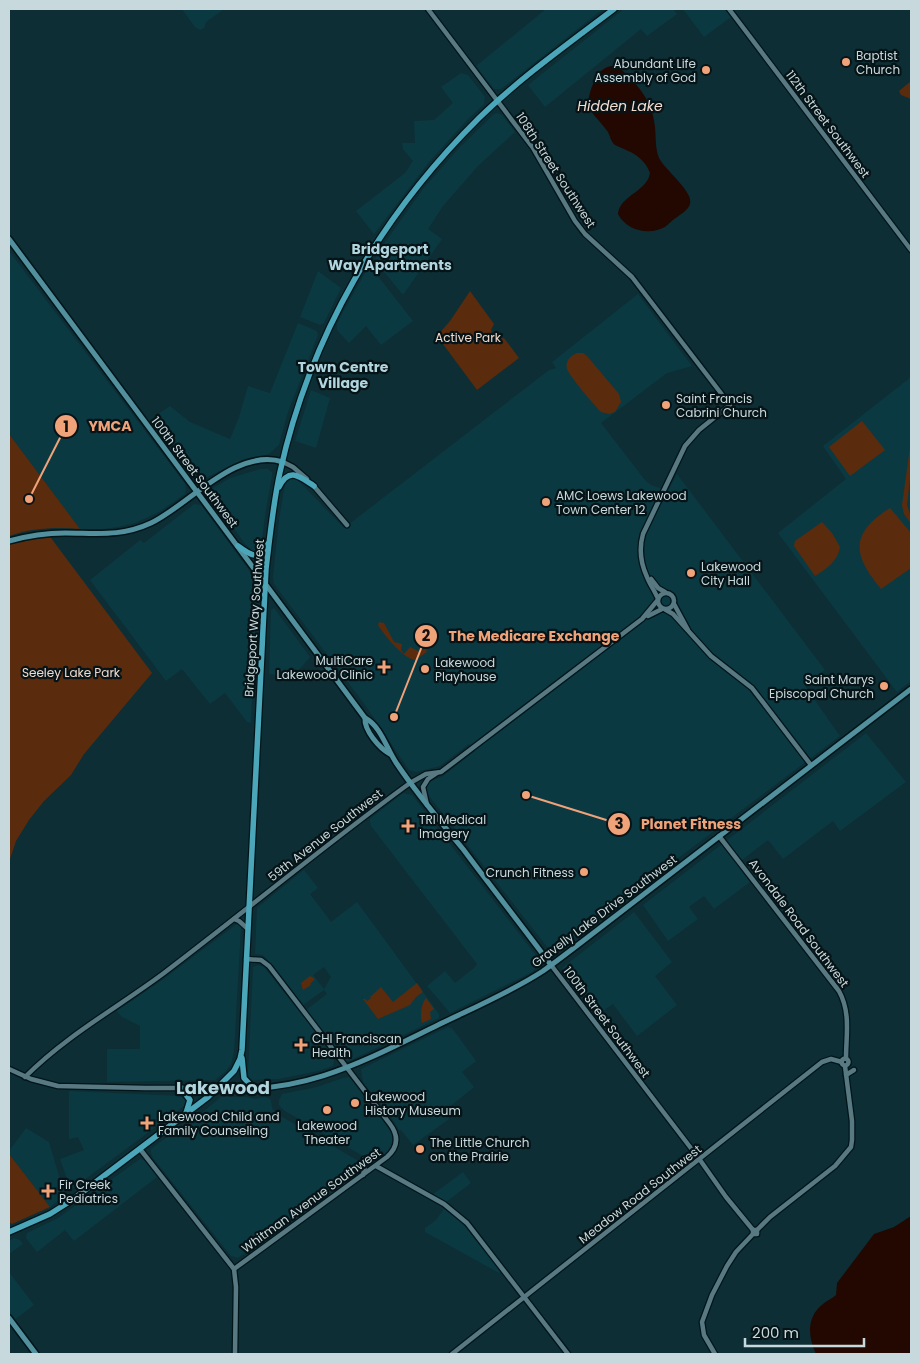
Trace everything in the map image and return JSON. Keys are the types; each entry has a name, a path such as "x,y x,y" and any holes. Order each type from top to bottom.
{"main road":[{"name":"Bridgeport Way Southwest","path":"9,1232 61,1208 186,1115 234,1072 240,1060 265,583 270,534 282,462 312,370 338,309 359,270 391,221 419,184 456,141 498,101 614,9"},
{"name":"100th Street Southwest","path":"9,238 365,718 364,725 383,751 390,754 426,805 461,847 551,965"},
{"path":"9,541 48,534 104,535 127,531 156,520 223,474 242,465 265,460 282,462"},
{"path":"276,494 284,478 289,475 298,476 314,486"},
{"path":"238,546 249,554 257,555 265,549 270,534"},
{"name":"Gravelly Lake Drive Southwest","path":"218,1088 272,1088 313,1080 346,1068 517,986 551,965 911,689"},
{"path":"242,1050 244,1078 254,1089"},
{"path":"181,1088 190,1100 186,1115"},
{"path":"9,1318 36,1354"}],"street":[{"name":"108th Street Southwest","path":"428,9 533,148 574,220 585,234 632,277 730,405 695,434 682,452 643,534 641,548 644,570"},
{"name":"112th Street Southwest","path":"730,9 911,250"},
{"path":"282,462 297,470 314,486 348,525"},
{"path":"644,570 658,588 673,596 674,604 688,631"},
{"path":"644,570 664,609 673,614 711,656 752,688 811,765"},
{"path":"658,600 661,594 666,592"},
{"name":"59th Avenue Southwest","path":"25,1077 44,1058 162,974 410,783 426,774 441,772 642,618 658,600"},
{"path":"664,609 671,608 674,604"},
{"name":"59th Avenue Southwest","path":"642,618 664,609"},
{"path":"426,805 424,785 428,779 441,772"},
{"name":"Avondale Road Southwest","path":"715,1354 704,1335 702,1322 712,1295 727,1266 754,1231 835,1166 849,1150 852,1144 853,1133 844,1062 847,1017 844,1002 839,991 719,836"},
{"path":"234,919 248,929"},
{"path":"246,959 257,959 266,963 346,1068"},
{"name":"100th Street Southwest","path":"551,965 700,1160 724,1195 754,1231"},
{"name":"Meadow Road Southwest","path":"452,1354 822,1062 831,1059 844,1062"},
{"name":"Whitman Avenue Southwest","path":"234,1269 393,1152 397,1144 397,1136 393,1128 346,1068"},
{"name":"Gravelly Lake Drive Southwest","path":"9,1069 25,1077 58,1086 218,1088"},
{"path":"846,1075 854,1070"},
{"path":"140,1149 234,1269 236,1287 235,1354"},
{"path":"362,1176 364,1159"},
{"path":"376,1166 453,1211 467,1223 568,1354"}],"shaded area":[{"path":"182,9 224,9 206,22 204,28 200,30 195,27"},
{"path":"546,9 603,9 501,89 494,89 476,66"},
{"path":"624,9 673,9 677,14 647,36 641,29 545,107 528,85"},
{"path":"683,9 724,9 731,17 704,37"},
{"path":"461,73 468,75 485,97 484,104 429,162 374,234 356,211 405,173 413,161 403,149 402,143 415,143 414,121 434,120 453,103 441,87"},
{"path":"497,113 502,115 515,132 478,166 443,206 428,229 442,239 403,295 375,261 376,255 423,189 459,148"},
{"path":"9,251 185,484 185,494 159,512 135,523 118,527 80,529 9,434"},
{"path":"368,268 373,270 413,321 381,345 366,326 349,343 337,330 337,324 343,312"},
{"path":"318,271 341,288 324,323 320,325 300,317"},
{"path":"638,294 692,366 667,373 601,423 645,480 651,485 668,491 677,474 825,670 805,686 840,736 554,952 551,952 426,792 430,781 442,777 475,751 469,744 440,766 416,772 409,770 365,705 274,584 273,577 279,520 285,484 289,478 295,477 344,528 549,370 556,368 552,362"},
{"path":"298,323 317,331 318,335 288,412 279,445 269,454 233,464 202,480 198,480 151,419 170,406 190,422 230,439 248,386 270,393"},
{"path":"911,377 911,681 897,692 778,533 846,479 823,446"},
{"path":"311,390 330,398 316,448 295,441"},
{"path":"260,469 268,469 272,472 272,476 261,546 259,550 253,551 245,544 208,493 230,478"},
{"path":"194,504 201,505 254,577 252,579 257,586 251,723 247,722 225,693 210,704 182,669 166,681 90,580 140,540 144,543"},
{"path":"274,608 310,657 291,679 269,674 271,610"},
{"path":"866,733 906,782 840,831 833,821 783,859 768,840 737,864 750,882 714,909 704,896 689,907 698,919 668,941 643,905"},
{"path":"403,793 412,795 538,958 539,963 532,972 450,1013 427,986 445,971 455,983 477,964 371,826 370,822 370,819"},
{"path":"304,870 318,888 310,894 331,922 357,902 439,1014 439,1018 349,1061 345,1060 306,1010 327,994 324,990 303,1005 267,959 263,955 255,954 257,908","holes":["324,967 331,977 324,989 313,975"]},
{"path":"634,912 672,962 655,976 677,1005 637,1036 613,1004 597,1015 562,968"},
{"path":"237,924 241,927 234,1052 231,1064 226,1071 215,1080 107,1082 107,1049 140,1049 140,1026 122,1017 117,1011 161,981"},
{"path":"258,965 264,967 318,1035 334,1060 333,1066 278,1079 252,1080 249,1077 253,967"},
{"path":"448,1027 452,1028 476,1061 462,1072 474,1087 447,1109 449,1119 413,1145 399,1130 363,1082 361,1069"},
{"path":"349,1077 392,1134 392,1147 380,1158 370,1160 285,1111 279,1105 282,1094 317,1087"},
{"path":"69,1091 181,1096 186,1101 184,1106 72,1189 60,1159 84,1150 78,1137 69,1139"},
{"path":"221,1097 247,1097 254,1099 266,1097 271,1100 272,1108 277,1114 357,1160 362,1166 358,1173 238,1258 231,1256 151,1153 151,1149 193,1120"},
{"path":"26,1128 49,1142 64,1193 63,1197 50,1207 9,1154 9,1151"},
{"path":"140,1159 144,1160 157,1177 74,1241 65,1230 37,1252 26,1238 27,1233 58,1218"},
{"path":"463,1172 471,1183 446,1202 432,1195"},
{"path":"444,1209 463,1223 498,1268 499,1273 425,1232 425,1228 436,1220"},
{"path":"14,1238 20,1240 23,1244 9,1254 9,1241"},
{"path":"9,1272 34,1305 14,1320 9,1312"}],"green space":[{"path":"911,81 911,99 901,95 899,91"},
{"name":"Active Park","path":"470,291 494,324 491,330 493,336 498,339 504,338 519,358 477,390 437,336 450,321"},
{"path":"577,353 583,353 587,356 619,394 621,402 615,412 609,414 601,412 569,373 567,361"},
{"path":"862,421 885,450 850,476 829,447"},
{"path":"9,434 80,529 44,529 26,531 9,536"},
{"path":"911,440 911,470 907,505 911,524 904,514 902,505"},
{"path":"890,508 911,533 911,568 881,589 865,566 860,546 862,536 867,527"},
{"path":"822,522 832,533 840,547 834,560 815,576 794,546 795,541"},
{"name":"Seeley Lake Park","path":"48,534 152,673 84,754 71,775 44,801 29,820 16,841 9,862 9,541"},
{"path":"379,622 384,623 394,642 402,644 401,650 404,654 410,647 418,651 426,649 427,652 415,660 405,656 385,635 378,625"},
{"path":"310,976 315,979 311,985 303,990 301,983"},
{"path":"417,983 423,992 410,1005 378,1019 363,999 367,1001 381,987 393,1002"},
{"path":"426,998 434,1009 430,1012 431,1019 422,1023 421,1010"},
{"path":"9,1154 50,1207 12,1224 9,1222"}],"water":[{"name":"Hidden Lake","path":"611,66 621,69 626,73 645,97 651,108 654,120 659,158 684,187 690,199 690,204 685,211 665,227 658,230 645,231 632,228 618,214 623,202 644,185 650,173 644,162 637,156 614,144 608,132 589,106 590,93 596,78 602,70"},
{"path":"911,1216 911,1354 816,1354 811,1341 810,1328 817,1309 836,1295 837,1283 874,1234 894,1227"}],"place":[{"name":"Baptist Church","path":"846,62"},
{"name":"Abundant Life Assembly of God","path":"706,70"},
{"name":"Saint Francis Cabrini Church","path":"666,405"},
{"name":"YMCA","path":"29,499"},
{"name":"AMC Loews Lakewood Town Center 12","path":"546,502"},
{"name":"Lakewood City Hall","path":"691,573"},
{"name":"MultiCare Lakewood Clinic","path":"384,667"},
{"name":"Lakewood Playhouse","path":"425,669"},
{"name":"Saint Marys Episcopal Church","path":"884,686"},
{"name":"The Medicare Exchange","path":"394,717"},
{"name":"Planet Fitness","path":"526,795"},
{"name":"TRI Medical Imagery","path":"408,826"},
{"name":"Crunch Fitness","path":"584,872"},
{"name":"CHI Franciscan Health","path":"301,1045"},
{"name":"Lakewood History Museum","path":"355,1103"},
{"name":"Lakewood Theater","path":"327,1110"},
{"name":"Lakewood Child and Family Counseling","path":"147,1123"},
{"name":"The Little Church on the Prairie","path":"420,1149"},
{"name":"Fir Creek Pediatrics","path":"48,1191"}],"district":[{"name":"Bridgeport Way Apartments","path":"390,258"},
{"name":"Town Centre Village","path":"343,376"},
{"name":"Lakewood","path":"223,1087"}]}
